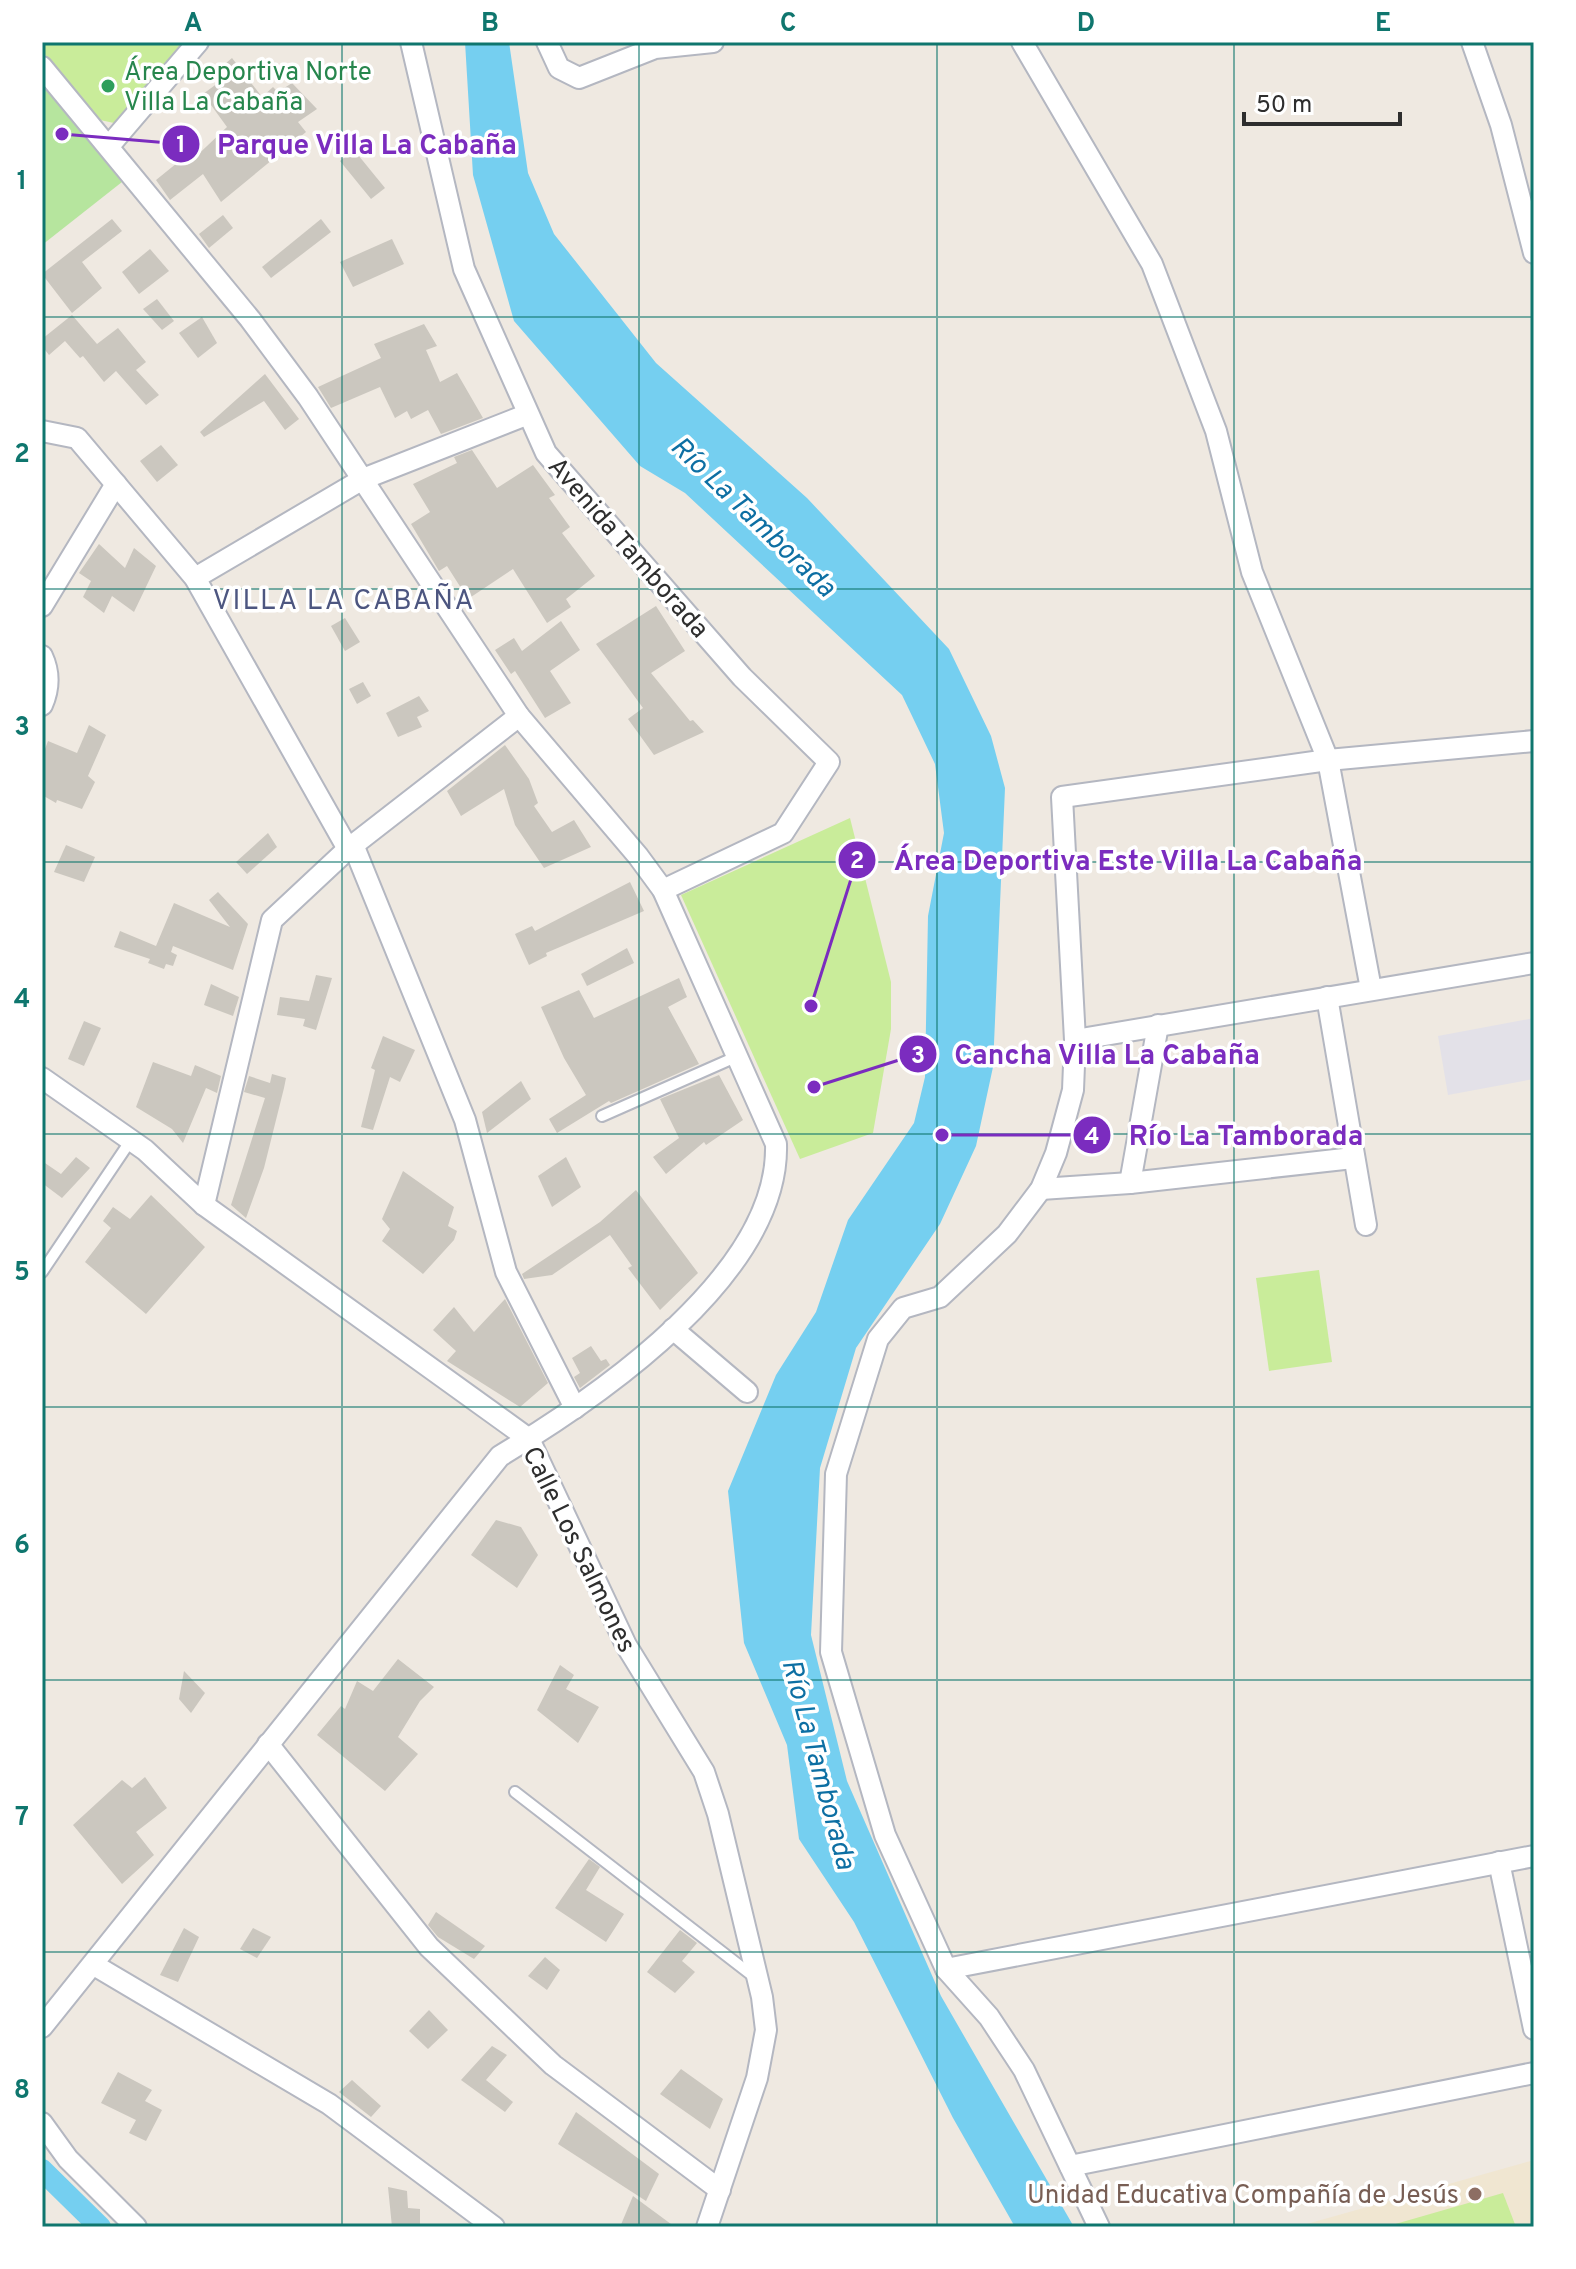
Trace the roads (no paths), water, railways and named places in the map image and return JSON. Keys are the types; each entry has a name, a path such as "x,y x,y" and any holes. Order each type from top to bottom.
{"street":[{"path":"109,146 198,42"},
{"name":"Avenida Tamborada","path":"411,42 464,269 526,415 546,453 742,677 829,762 783,833 663,890"},
{"path":"547,42 559,68 579,78 655,48 713,42"},
{"path":"1022,42 1152,264 1216,431 1252,572 1328,760 1371,989"},
{"path":"1472,42 1501,125 1534,253"},
{"path":"42,67 250,319 363,479 519,716 638,856 663,890 776,1144 777,1170 768,1205 730,1271 673,1329 575,1408 500,1456 42,2027"},
{"path":"195,578 363,479 526,415"},
{"path":"42,431 77,438 195,578 351,848 465,1120 506,1272 575,1408"},
{"path":"42,606 116,484"},
{"path":"42,656 47,667 48,685 42,705"},
{"path":"204,1205 272,920 351,848 519,716"},
{"path":"1099,2227 1024,2070 989,2017 946,1969 885,1835 831,1652 836,1474 878,1339 903,1308 940,1297 1007,1234 1041,1189 1056,1153 1073,1090 1075,1040 1062,797 1328,760 1534,741"},
{"path":"1075,1040 1534,963"},
{"path":"1327,997 1366,1225"},
{"path":"1130,1183 1158,1025"},
{"name":"Calle Los Salmones","path":"42,1078 131,1140 204,1205 529,1439 626,1645 704,1772 718,1814 758,1980 766,2030 757,2078 707,2227"},
{"path":"1041,1189 1130,1183 1353,1158"},
{"path":"673,1329 747,1392"},
{"path":"268,1744 429,1947 553,2065 720,2190"},
{"path":"946,1969 1534,1856"},
{"path":"1499,1862 1534,2029"},
{"path":"94,1965 329,2104 494,2227"},
{"path":"1070,2166 1534,2073"},
{"path":"42,2123 68,2159 136,2227"}],"lane":[{"path":"602,1116 738,1056"},
{"path":"42,1272 131,1140"},
{"path":"515,1792 758,1980"}],"water":[{"name":"Río La Tamborada","path":"465,42 509,42 528,173 554,234 656,363 807,498 949,649 991,736 1005,788 993,1067 976,1146 940,1224 856,1348 820,1468 811,1635 847,1781 941,1996 1074,2227 1015,2227 953,2118 854,1922 799,1839 787,1745 744,1643 728,1491 776,1375 816,1312 848,1220 914,1123 925,1077 928,916 944,833 935,764 902,695 685,493 640,466 514,321 473,175"}],"waterway":[{"path":"42,2170 100,2227"}],"place":[{"name":"Área Deportiva Norte Villa La Cabaña","path":"108,86"},
{"name":"Parque Villa La Cabaña","path":"62,134"},
{"name":"Área Deportiva Este Villa La Cabaña","path":"811,1006"},
{"name":"Cancha Villa La Cabaña","path":"814,1087"},
{"name":"Río La Tamborada","path":"942,1135"},
{"name":"Unidad Educativa Compañía de Jesús","path":"1475,2194"}],"district":[{"name":"VILLA LA CABAÑA","path":"344,599"}]}
